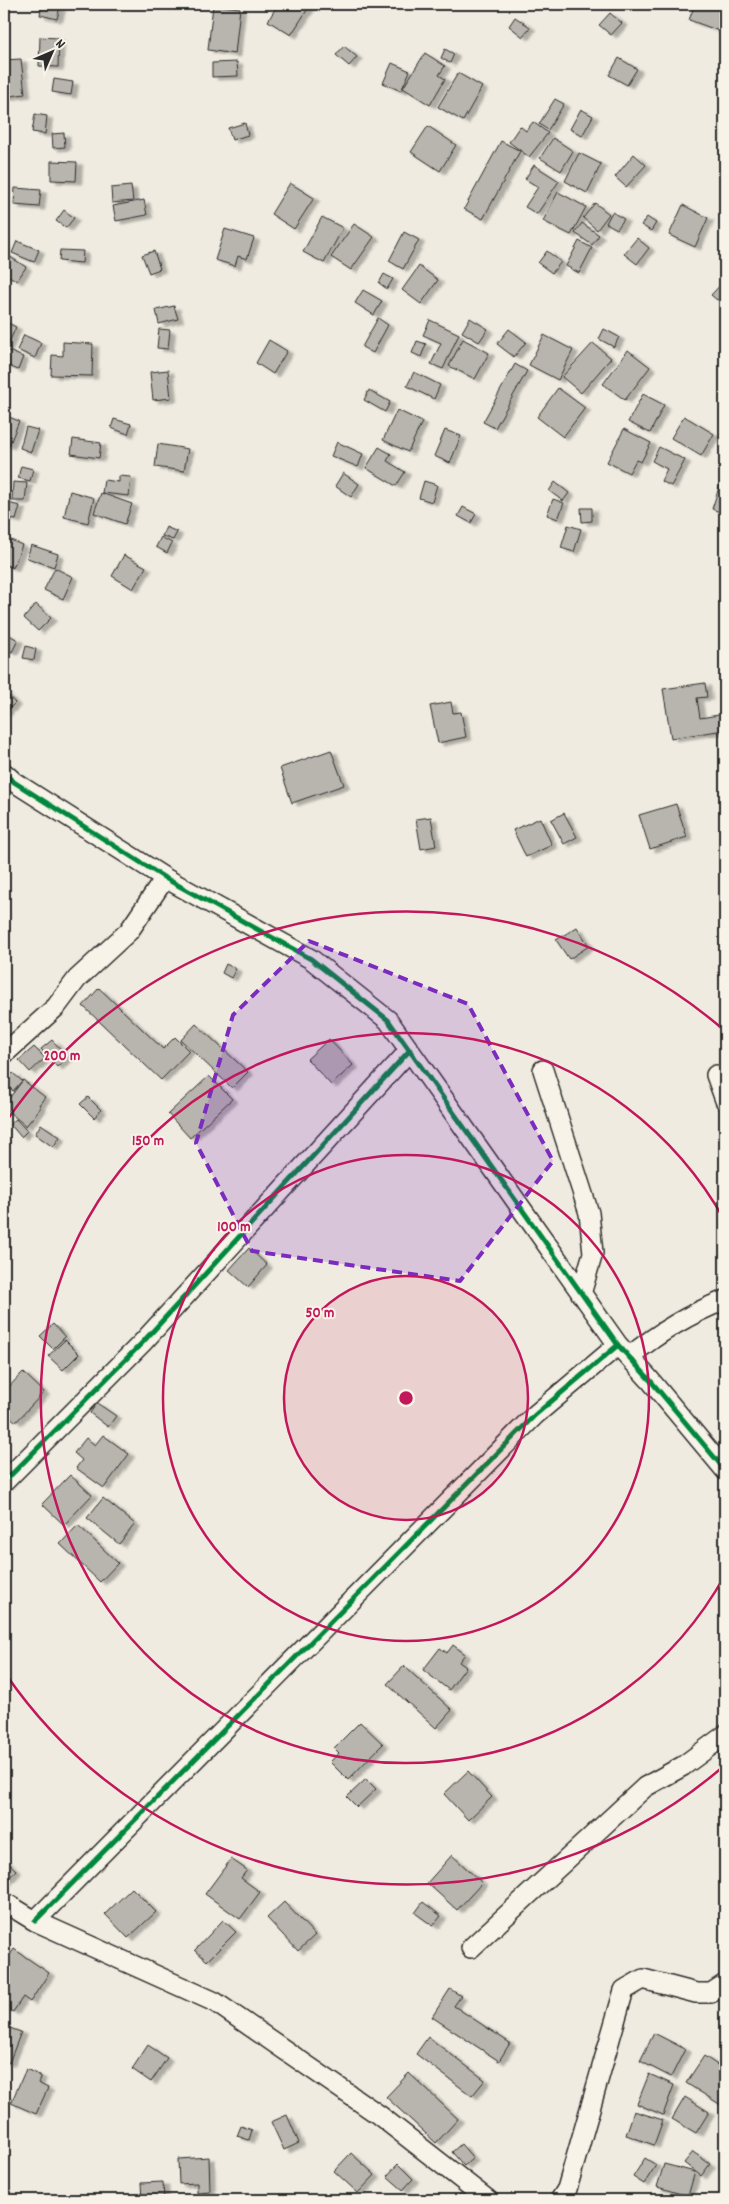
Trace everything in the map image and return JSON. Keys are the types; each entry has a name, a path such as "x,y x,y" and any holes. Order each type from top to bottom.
{"street":[{"path":"4,773 14,782 165,878 311,958 388,1020 623,1351 725,1470"},
{"path":"4,1054 56,1007 77,980 130,931 165,878"},
{"path":"4,1482 142,1343 410,1050"},
{"path":"543,1070 589,1213 594,1253 581,1294"},
{"path":"716,1075 725,1100"},
{"path":"34,1921 535,1415 623,1351 687,1317 725,1300"},
{"path":"470,1948 645,1787 683,1766 725,1735"},
{"path":"7,1911 34,1921 215,2002 379,2115 488,2200"},
{"path":"560,2200 567,2189 624,1990 643,1979 696,1993 720,1993"}],"highlighted area":[{"path":"309,941 468,1004 553,1161 460,1281 252,1251 196,1143 233,1015"}],"building":[{"path":"42,4 60,7 57,19 40,15"},
{"path":"278,4 311,4 291,35 268,21"},
{"path":"695,4 725,4 725,33 689,20"},
{"path":"213,5 240,8 235,54 208,50"},
{"path":"610,13 622,23 611,35 599,25"},
{"path":"515,17 530,27 523,37 509,26"},
{"path":"40,37 59,38 58,67 39,66"},
{"path":"344,46 357,57 349,66 336,55"},
{"path":"445,49 454,54 450,63 441,58"},
{"path":"425,53 445,66 439,75 445,79 430,105 403,88"},
{"path":"619,58 637,69 627,85 609,75"},
{"path":"21,59 25,94 4,97 4,60"},
{"path":"237,62 238,76 212,77 212,63"},
{"path":"392,63 410,71 401,91 383,83"},
{"path":"458,73 482,87 463,121 438,107"},
{"path":"54,79 73,82 71,95 52,92"},
{"path":"555,99 564,104 548,130 539,124"},
{"path":"581,109 593,116 582,136 570,129"},
{"path":"35,114 47,116 45,134 32,132"},
{"path":"533,122 548,133 529,157 509,142 520,126 526,131"},
{"path":"245,123 248,135 232,140 228,128"},
{"path":"428,126 456,145 440,171 411,152"},
{"path":"64,133 65,147 53,148 52,134"},
{"path":"553,138 573,151 561,171 540,158"},
{"path":"501,141 520,151 483,219 464,209"},
{"path":"579,153 601,164 587,193 565,181"},
{"path":"634,154 646,165 626,187 615,177"},
{"path":"51,161 77,162 76,181 51,180"},
{"path":"534,165 559,181 537,214 525,207 538,187 525,179"},
{"path":"290,183 314,198 294,229 271,214"},
{"path":"131,186 133,201 112,203 111,188"},
{"path":"15,188 41,190 39,207 14,205"},
{"path":"558,192 586,207 571,235 543,221"},
{"path":"144,200 147,215 116,221 113,206"},
{"path":"595,203 609,214 597,230 583,218"},
{"path":"683,205 708,218 695,247 669,235"},
{"path":"64,210 74,218 66,228 56,221"},
{"path":"612,212 624,219 617,229 606,223"},
{"path":"322,217 343,228 324,263 303,252"},
{"path":"647,217 656,223 651,231 641,225"},
{"path":"582,223 599,235 592,245 575,233"},
{"path":"354,224 374,237 351,270 331,257"},
{"path":"225,229 254,238 247,259 238,256 235,266 215,260"},
{"path":"404,232 419,240 403,269 389,261"},
{"path":"637,238 649,248 637,264 624,254"},
{"path":"17,241 39,250 34,262 12,253"},
{"path":"579,241 592,248 579,273 566,266"},
{"path":"60,250 83,251 82,263 59,261"},
{"path":"154,251 160,269 149,273 142,255"},
{"path":"547,251 561,262 552,273 538,263"},
{"path":"4,253 26,267 17,281 4,273"},
{"path":"419,266 438,280 421,304 402,290"},
{"path":"384,274 393,279 387,289 379,283"},
{"path":"725,280 725,292 717,300 711,295"},
{"path":"363,290 382,301 374,315 355,303"},
{"path":"174,306 178,319 159,324 156,310"},
{"path":"378,318 388,325 373,353 362,347"},
{"path":"470,318 488,329 479,342 462,332"},
{"path":"430,320 459,334 443,369 431,364 441,343 423,335"},
{"path":"4,321 16,327 6,349 4,348"},
{"path":"159,329 170,330 168,349 157,348"},
{"path":"509,329 526,342 514,357 497,344"},
{"path":"604,329 619,337 614,347 599,339"},
{"path":"24,335 41,343 35,358 17,350"},
{"path":"544,335 573,350 558,380 529,365"},
{"path":"463,339 489,353 475,379 449,366"},
{"path":"269,340 287,351 273,374 256,363"},
{"path":"417,341 426,344 421,357 412,353"},
{"path":"63,342 93,344 92,376 51,375 52,355 63,356"},
{"path":"593,343 611,358 581,393 562,377"},
{"path":"4,349 23,357 18,370 4,364"},
{"path":"628,350 650,367 625,400 603,384"},
{"path":"515,364 527,371 495,428 483,422"},
{"path":"168,370 171,398 153,400 150,372"},
{"path":"414,372 440,385 434,399 407,386"},
{"path":"558,388 585,408 563,437 537,417"},
{"path":"369,390 390,402 385,412 364,400"},
{"path":"643,394 664,405 650,433 628,422"},
{"path":"397,410 422,422 408,452 383,440"},
{"path":"4,415 19,421 9,446 4,444"},
{"path":"684,416 714,434 701,456 671,438"},
{"path":"114,419 131,424 128,434 111,428"},
{"path":"26,427 38,430 31,452 20,448"},
{"path":"624,429 651,443 641,462 636,460 629,473 607,462"},
{"path":"445,430 461,436 450,463 434,456"},
{"path":"73,439 101,443 99,458 71,454"},
{"path":"337,442 363,454 358,467 331,456"},
{"path":"158,444 188,449 184,471 155,467"},
{"path":"379,447 391,454 387,461 405,472 396,486 366,468"},
{"path":"659,447 685,460 671,486 661,481 667,469 652,461"},
{"path":"21,466 33,469 30,481 18,478"},
{"path":"343,473 359,484 351,497 335,486"},
{"path":"119,476 131,477 129,496 102,493 104,480 119,482"},
{"path":"424,481 437,485 432,502 419,498"},
{"path":"721,481 725,482 725,514 712,509"},
{"path":"13,482 27,483 25,501 12,501"},
{"path":"555,482 569,493 563,501 549,491"},
{"path":"70,491 94,498 88,523 64,517"},
{"path":"101,493 132,504 125,524 94,513"},
{"path":"553,499 564,503 558,519 547,515"},
{"path":"4,502 20,506 16,520 4,517"},
{"path":"463,507 476,514 471,523 458,516"},
{"path":"581,508 592,508 592,521 582,522"},
{"path":"568,525 581,529 574,552 561,548"},
{"path":"166,527 177,532 173,540 162,536"},
{"path":"4,537 22,545 13,568 4,564 6,554 4,553"},
{"path":"161,537 172,543 167,553 156,547"},
{"path":"31,545 58,554 54,567 27,558"},
{"path":"124,555 146,567 133,589 112,576"},
{"path":"55,568 73,577 63,599 44,590"},
{"path":"36,604 51,618 38,631 24,618"},
{"path":"4,632 18,640 12,652 4,648"},
{"path":"26,646 36,649 34,660 23,658"},
{"path":"705,683 707,697 697,698 700,718 725,714 725,730 671,738 663,689"},
{"path":"4,691 15,703 4,714"},
{"path":"451,702 453,713 461,712 466,737 438,743 430,706"},
{"path":"331,750 344,785 292,803 280,768"},
{"path":"676,804 687,837 650,849 639,815"},
{"path":"564,813 577,837 564,844 551,820"},
{"path":"431,817 436,846 421,849 416,819"},
{"path":"540,818 552,845 526,857 513,830"},
{"path":"577,927 589,946 569,959 556,940"},
{"path":"226,964 236,969 231,978 222,973"},
{"path":"99,988 163,1049 175,1037 189,1051 161,1080 83,1006"},
{"path":"196,1024 248,1072 232,1088 181,1040"},
{"path":"329,1039 353,1065 331,1085 307,1059"},
{"path":"52,1040 68,1057 57,1067 41,1049"},
{"path":"34,1047 45,1058 30,1072 19,1060"},
{"path":"13,1073 22,1081 13,1091 4,1082"},
{"path":"209,1076 232,1099 190,1138 168,1114"},
{"path":"23,1080 45,1097 39,1105 41,1107 26,1126 4,1108 4,1105"},
{"path":"88,1097 101,1110 94,1118 80,1104"},
{"path":"16,1119 27,1131 21,1137 10,1124"},
{"path":"41,1124 60,1137 53,1147 35,1134"},
{"path":"249,1248 267,1265 248,1287 229,1270"},
{"path":"53,1324 65,1337 53,1349 40,1336"},
{"path":"65,1340 79,1354 63,1370 48,1356"},
{"path":"23,1372 44,1392 16,1422 4,1411 4,1392"},
{"path":"97,1403 116,1416 108,1427 90,1413"},
{"path":"103,1435 129,1454 104,1488 76,1468 82,1460 74,1453 86,1438 95,1445"},
{"path":"70,1475 92,1495 64,1525 42,1504"},
{"path":"103,1498 135,1524 119,1544 87,1518"},
{"path":"78,1525 118,1563 100,1582 60,1544"},
{"path":"453,1645 465,1654 459,1662 466,1667 449,1690 423,1670 440,1648 447,1653"},
{"path":"404,1666 452,1710 436,1728 387,1684"},
{"path":"360,1722 383,1744 348,1780 330,1762 339,1753 334,1748"},
{"path":"468,1771 492,1797 468,1820 444,1794"},
{"path":"366,1779 376,1789 357,1807 347,1797"},
{"path":"452,1855 482,1883 457,1910 427,1883"},
{"path":"4,1859 16,1870 4,1884"},
{"path":"231,1859 247,1870 241,1878 260,1892 240,1919 205,1894"},
{"path":"132,1888 156,1912 128,1938 105,1914"},
{"path":"284,1902 315,1935 298,1951 267,1918"},
{"path":"423,1902 441,1916 433,1926 415,1913"},
{"path":"223,1920 236,1932 207,1961 195,1950"},
{"path":"14,1949 49,1973 30,2002 23,1997 13,2012 4,2006 4,1964"},
{"path":"450,1989 461,1996 454,2006 510,2043 499,2061 432,2017"},
{"path":"4,2026 21,2032 9,2063 4,2061"},
{"path":"654,2033 685,2049 671,2077 640,2061"},
{"path":"428,2037 485,2080 472,2096 416,2054"},
{"path":"148,2045 167,2058 151,2082 132,2069"},
{"path":"704,2056 725,2070 725,2076 719,2085 725,2089 725,2098 721,2105 686,2083"},
{"path":"26,2069 41,2076 38,2083 48,2088 36,2114 11,2103"},
{"path":"409,2073 458,2119 436,2143 386,2097"},
{"path":"649,2074 674,2085 663,2115 637,2104"},
{"path":"685,2097 709,2112 696,2133 672,2119"},
{"path":"634,2111 663,2120 654,2145 626,2135"},
{"path":"287,2115 299,2143 284,2150 271,2122"},
{"path":"241,2126 252,2130 249,2140 237,2136"},
{"path":"461,2144 473,2158 464,2166 452,2152"},
{"path":"693,2152 710,2164 701,2176 684,2163"},
{"path":"351,2153 375,2175 358,2193 334,2171"},
{"path":"209,2157 210,2192 197,2193 197,2183 179,2184 178,2159"},
{"path":"645,2158 656,2165 644,2184 633,2177"},
{"path":"398,2164 413,2179 403,2190 387,2176"},
{"path":"664,2164 695,2172 688,2196 657,2187"},
{"path":"163,2182 164,2200 142,2200 141,2183"},
{"path":"463,2191 472,2200 454,2200"}],"cycle path":[{"path":"4,773 14,782 165,878 311,959 388,1020 618,1345 650,1380 725,1470"},
{"path":"4,1482 142,1343 410,1050"},
{"path":"35,1921 535,1415 618,1345"}]}
